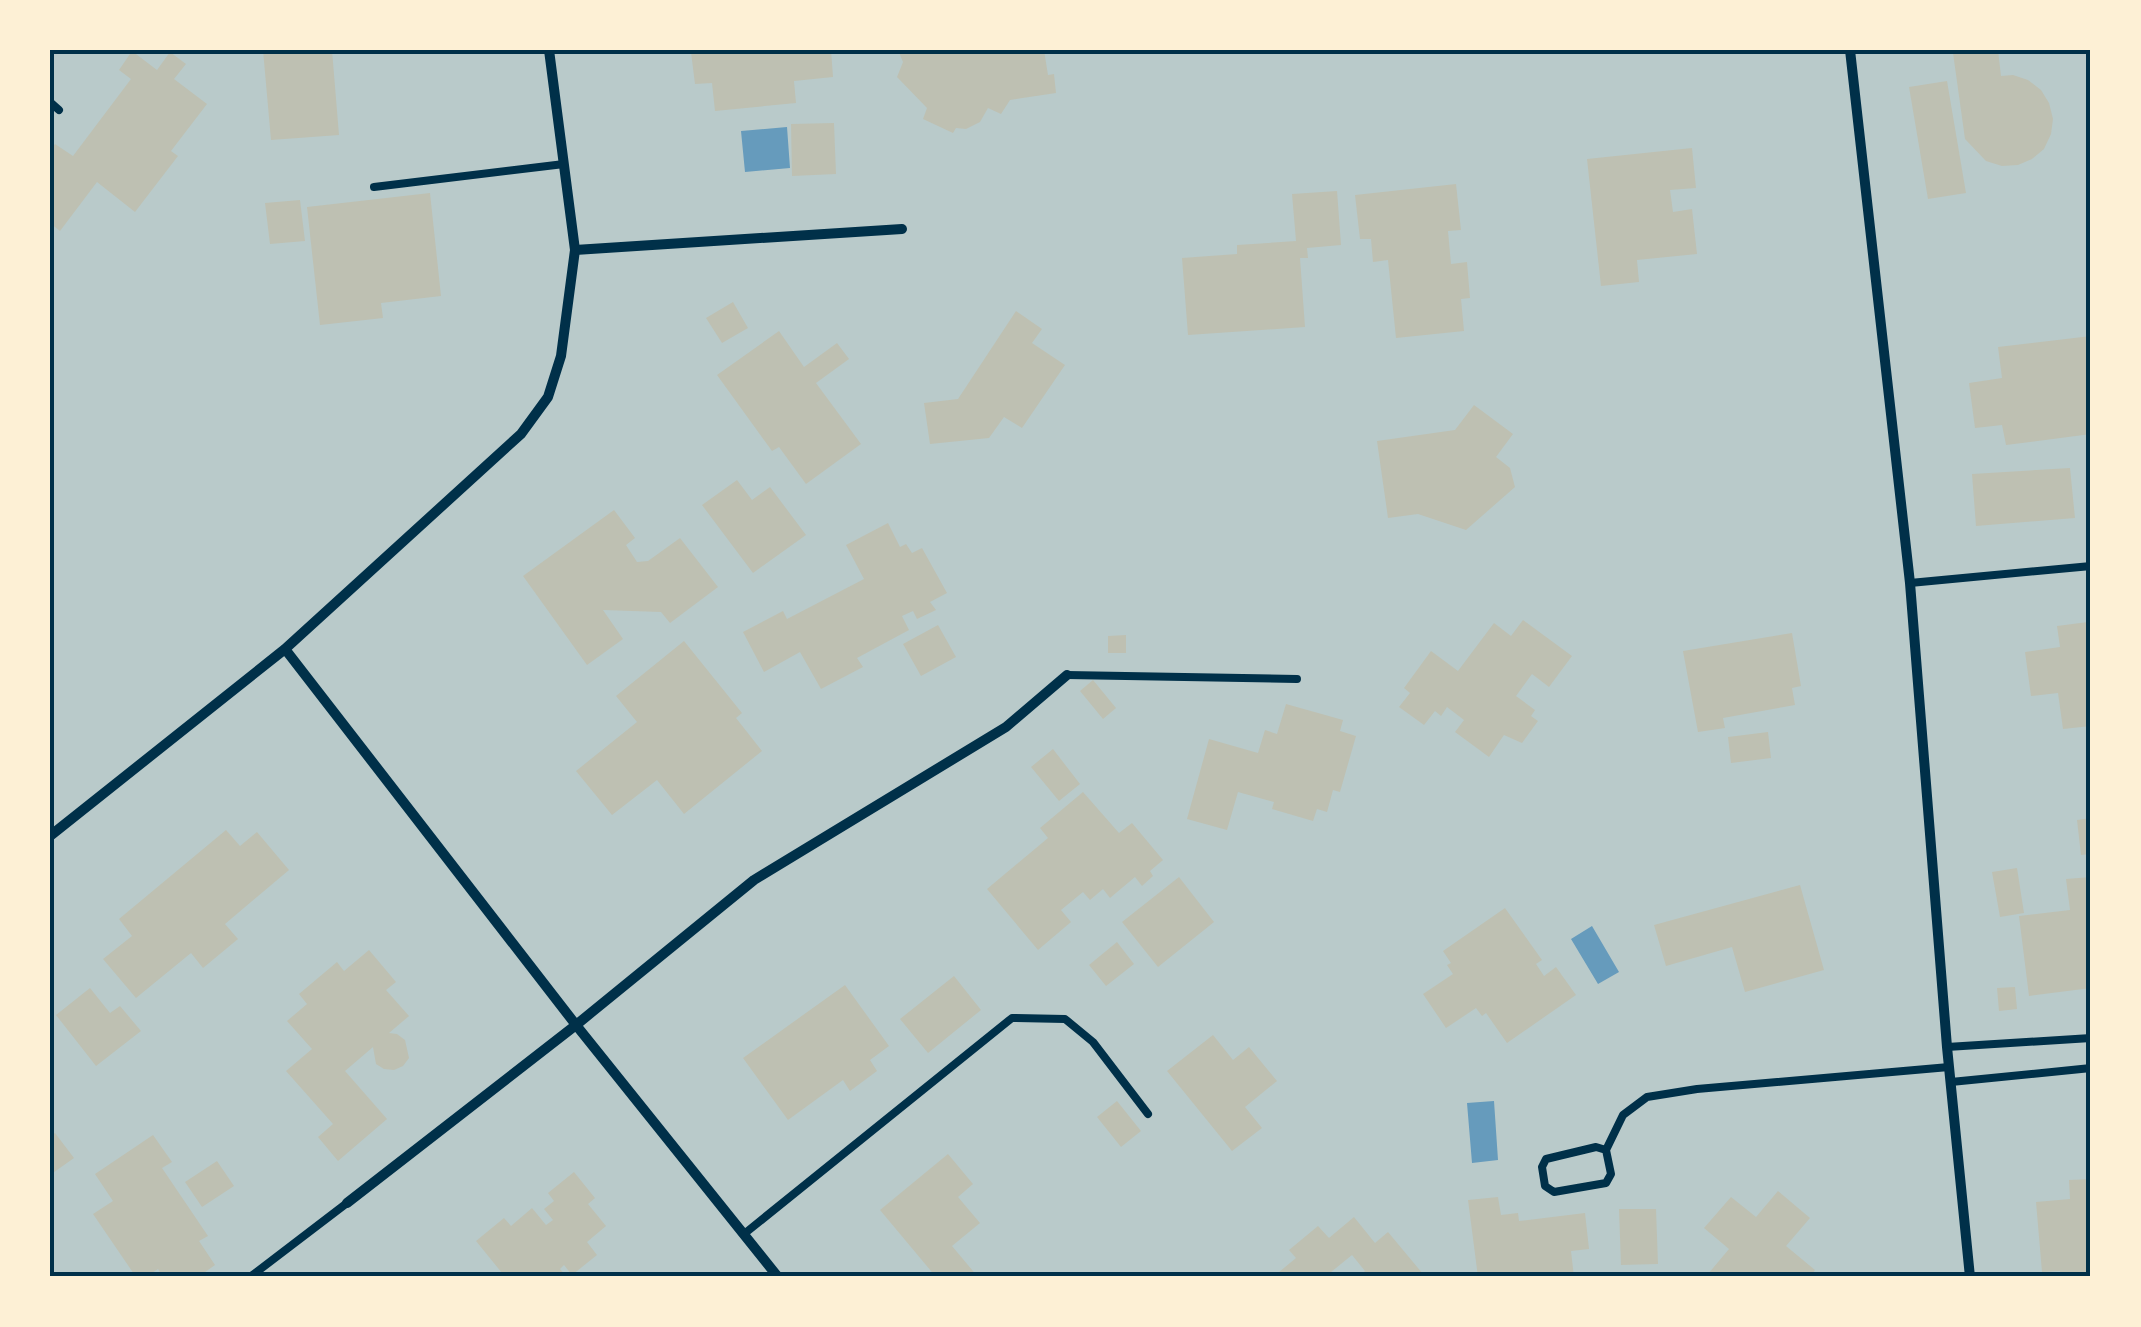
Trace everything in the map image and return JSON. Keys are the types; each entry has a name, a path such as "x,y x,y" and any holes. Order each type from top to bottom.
{"street":[{"path":"50,836 285,649 522,434 548,396 560,356 575,250 549,50"},
{"path":"1850,50 1910,583 1950,1082 1970,1277"},
{"path":"575,250 902,229"},
{"path":"285,649 778,1277"},
{"path":"347,1203 754,880 1006,727 1067,675"}],"lane":[{"path":"50,102 59,110"},
{"path":"374,188 564,164"},
{"path":"1910,583 2091,566"},
{"path":"1067,675 1297,678"},
{"path":"744,1234 1012,1018 1065,1019 1093,1042 1148,1114"},
{"path":"1947,1047 2091,1038"},
{"path":"1606,1150 1596,1147 1546,1159 1542,1167 1545,1186 1554,1192 1606,1184 1611,1174 1606,1150 1623,1116 1647,1097 1697,1089 1949,1067"},
{"path":"1950,1082 2091,1068"},
{"path":"250,1277 347,1203"}],"shaded area":[{"path":"50,50 2091,50 2091,1277 50,1277"}],"water":[{"path":"787,127 790,168 745,172 741,131"},
{"path":"1592,926 1619,972 1598,984 1571,939"},
{"path":"1494,1101 1498,1160 1472,1163 1467,1103"}],"building":[{"path":"263,50 332,50 339,135 271,140"},
{"path":"831,50 833,77 794,81 796,103 715,111 712,83 695,84 691,52"},
{"path":"898,50 1044,50 1048,75 1054,74 1056,93 1010,100 1001,114 988,108 980,122 966,129 956,128 953,133 923,119 927,108 897,77 903,62"},
{"path":"1998,50 2001,76 2028,80 2049,103 2051,134 2044,149 2032,159 2002,166 1986,161 1965,139 1953,53"},
{"path":"132,51 157,70 170,52 186,64 174,79 207,104 171,151 178,156 135,212 97,182 60,231 50,223 50,150 55,144 73,156 131,79 119,70"},
{"path":"1947,81 1966,193 1928,199 1909,87"},
{"path":"834,123 836,174 792,176 791,124"},
{"path":"1692,148 1696,188 1670,190 1673,212 1692,209 1697,254 1637,260 1639,282 1601,286 1587,159"},
{"path":"1456,184 1461,230 1448,231 1451,264 1467,262 1470,298 1461,299 1464,331 1396,338 1388,260 1373,262 1371,239 1360,239 1355,195"},
{"path":"1337,191 1341,245 1307,248 1308,258 1300,258 1305,327 1188,335 1182,258 1237,254 1237,245 1296,241 1292,194"},
{"path":"430,193 441,296 381,303 383,318 320,325 307,207"},
{"path":"300,200 305,241 270,244 265,203"},
{"path":"733,302 748,328 722,343 706,318"},
{"path":"1016,311 1042,329 1032,343 1065,365 1022,428 1004,417 989,438 930,444 924,403 958,399"},
{"path":"779,331 804,367 837,343 849,359 816,383 861,444 806,484 779,447 772,451 717,375"},
{"path":"2091,336 2091,434 2006,445 2002,425 1975,428 1969,383 2002,378 1998,347"},
{"path":"1474,405 1513,434 1496,457 1510,468 1515,487 1466,530 1418,514 1388,518 1377,441 1455,430"},
{"path":"2070,468 2075,518 1976,526 1972,474"},
{"path":"737,480 752,500 770,487 806,535 753,573 702,505"},
{"path":"614,510 635,538 626,545 637,562 648,561 680,538 718,587 670,623 661,612 603,610 623,639 587,665 523,576"},
{"path":"888,523 900,547 906,544 912,553 922,548 947,593 930,602 936,610 917,619 913,611 902,616 909,630 857,658 863,667 821,689 800,652 764,672 743,632 783,611 787,619 864,579 846,545"},
{"path":"2091,612 2091,726 2063,729 2058,693 2031,696 2025,652 2060,647 2057,626 2088,622 2087,613"},
{"path":"1523,620 1572,656 1549,687 1532,674 1516,696 1535,710 1531,716 1538,721 1522,743 1504,735 1489,757 1455,732 1464,720 1447,707 1441,716 1435,711 1424,725 1399,707 1410,693 1404,688 1431,651 1458,671 1494,623 1511,636"},
{"path":"938,625 956,657 921,676 903,644"},
{"path":"1792,633 1801,686 1792,688 1795,705 1723,718 1725,728 1698,732 1683,651"},
{"path":"1126,635 1126,653 1108,653 1108,636"},
{"path":"684,641 742,713 736,718 762,751 684,814 657,780 612,815 576,771 637,722 616,696"},
{"path":"1093,680 1116,708 1103,719 1080,691"},
{"path":"1286,704 1343,720 1340,731 1356,736 1340,792 1333,790 1327,812 1317,809 1313,821 1272,809 1274,802 1238,792 1227,830 1187,819 1209,739 1258,753 1265,730 1277,734"},
{"path":"1768,732 1771,758 1731,763 1728,737"},
{"path":"1053,749 1080,784 1059,801 1031,767"},
{"path":"1083,792 1119,833 1132,823 1163,860 1150,871 1153,876 1142,886 1135,877 1110,898 1103,889 1090,900 1083,892 1061,910 1071,922 1038,950 987,889 1048,838 1040,828"},
{"path":"2091,818 2091,854 2081,855 2077,820"},
{"path":"226,830 240,846 257,832 289,870 225,924 238,939 203,968 191,953 136,998 103,959 132,936 119,919"},
{"path":"2017,868 2024,913 2000,917 1992,872"},
{"path":"1179,877 1214,922 1158,967 1122,922"},
{"path":"2091,877 2091,988 2029,996 2019,916 2070,910 2066,879"},
{"path":"1800,885 1824,970 1745,992 1732,947 1666,966 1654,925"},
{"path":"1505,908 1542,960 1536,964 1544,976 1556,967 1576,995 1507,1043 1486,1013 1482,1016 1476,1008 1446,1028 1423,994 1453,974 1443,951"},
{"path":"1117,942 1134,964 1106,986 1089,965"},
{"path":"369,950 396,982 386,990 409,1016 389,1033 405,1040 409,1058 394,1070 384,1069 376,1064 373,1047 345,1071 387,1119 338,1161 318,1137 333,1124 286,1071 312,1049 287,1021 307,1004 299,994 337,962 344,971"},
{"path":"954,976 981,1010 928,1053 900,1019"},
{"path":"845,985 889,1046 870,1060 877,1071 850,1091 843,1080 788,1120 743,1058"},
{"path":"2015,987 2017,1009 1999,1011 1997,988"},
{"path":"90,988 110,1013 120,1006 141,1031 96,1066 56,1015"},
{"path":"1213,1035 1233,1060 1249,1047 1277,1081 1245,1107 1262,1128 1232,1151 1167,1071"},
{"path":"1117,1101 1141,1131 1121,1147 1097,1117"},
{"path":"55,1133 74,1158 50,1175 50,1136"},
{"path":"153,1135 172,1162 162,1168 208,1236 199,1241 215,1265 198,1277 163,1277 158,1269 146,1277 136,1277 93,1214 113,1201 95,1174"},
{"path":"948,1154 973,1184 958,1197 980,1223 952,1246 978,1277 936,1277 880,1210"},
{"path":"217,1161 234,1186 202,1207 185,1182"},
{"path":"574,1172 595,1198 588,1204 606,1226 587,1242 597,1255 572,1275 564,1265 560,1269 567,1277 498,1277 502,1273 476,1241 504,1218 511,1226 532,1208 546,1225 553,1220 544,1209 554,1201 548,1193"},
{"path":"2091,1179 2091,1277 2061,1277 2060,1271 2042,1272 2036,1202 2070,1199 2069,1180"},
{"path":"1778,1191 1810,1218 1786,1246 1815,1270 1810,1277 1708,1274 1729,1249 1704,1228 1731,1197 1756,1217"},
{"path":"1498,1197 1501,1215 1518,1213 1519,1221 1585,1213 1589,1249 1571,1251 1574,1277 1478,1277 1468,1200"},
{"path":"1619,1209 1656,1209 1658,1264 1621,1265"},
{"path":"1354,1217 1375,1243 1388,1232 1423,1274 1358,1277 1365,1271 1352,1255 1325,1277 1273,1277 1296,1258 1289,1250 1318,1226 1329,1238"}]}
